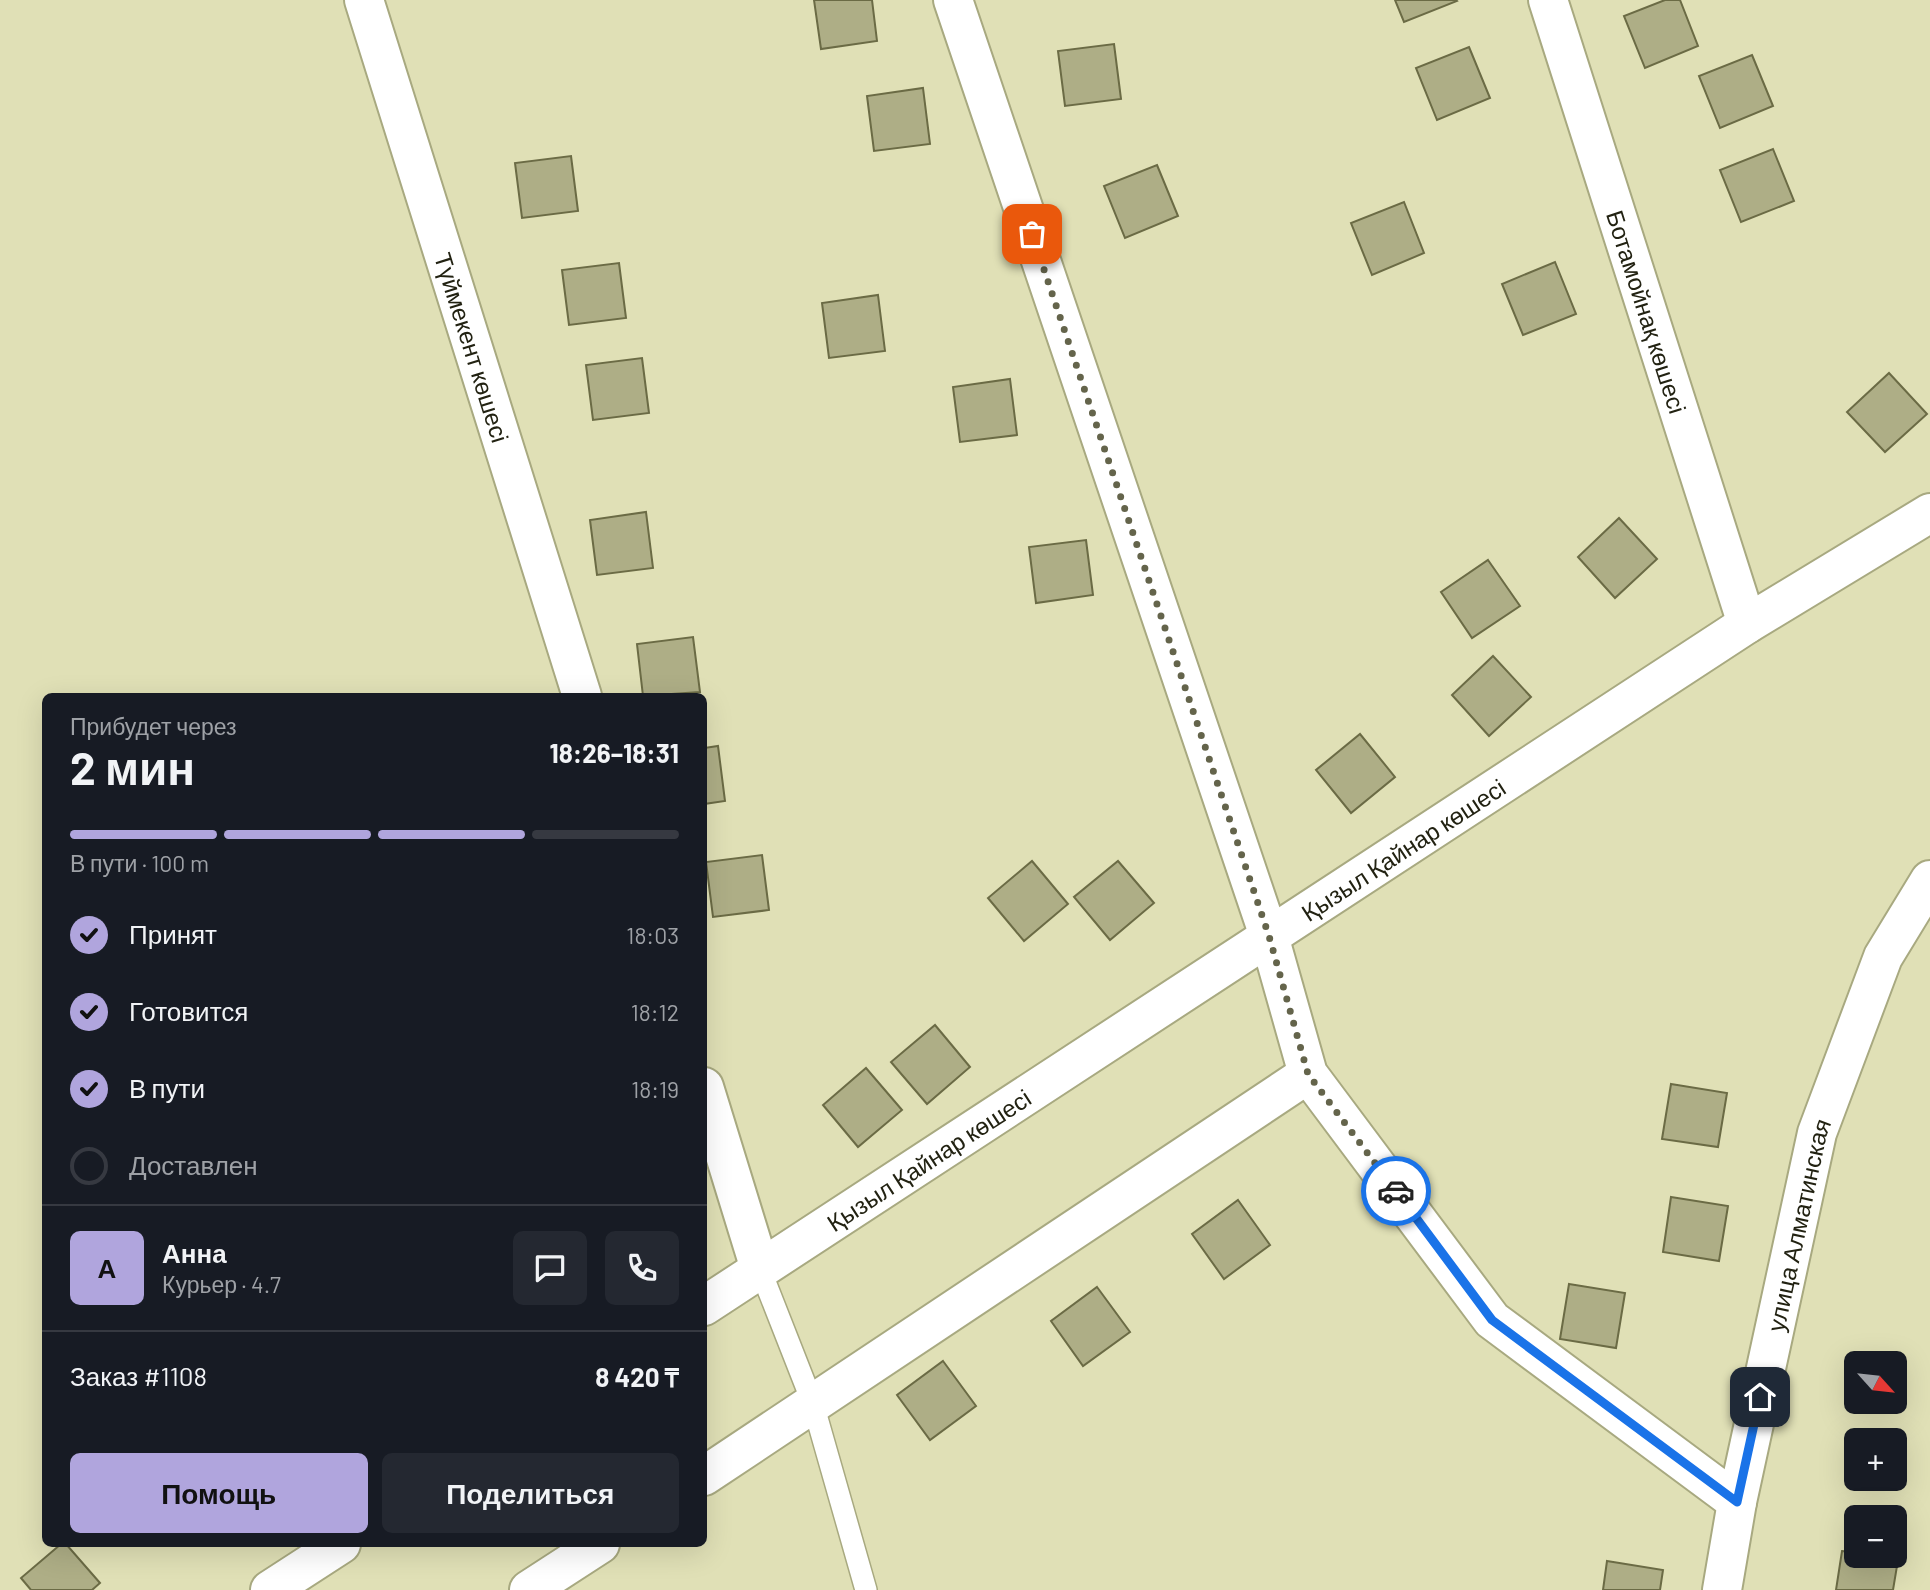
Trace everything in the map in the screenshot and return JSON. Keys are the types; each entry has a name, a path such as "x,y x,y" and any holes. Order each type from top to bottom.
{"street":[{"name":"Түймекент көшесі","path":"364,0 581,693"},
{"path":"953,0 1269,936 1308,1074 1492,1320 1737,1502"},
{"name":"Ботамойнақ көшесі","path":"1548,0 1747,624"},
{"name":"Қызыл Қайнар көшесі","path":"707,1305 1747,624 1930,513"},
{"name":"улица Алматинская","path":"1722,1590 1737,1502 1817,1133 1883,957 1930,880"},
{"path":"707,1474 1308,1074"},
{"path":"707,1097 760,1269"},
{"path":"270,1590 336,1547"},
{"path":"529,1590 595,1547"}],"lane":[{"path":"760,1269 813,1404 866,1590"}],"building":[{"path":"814,0 872,0 877,41 821,49"},
{"path":"1395,0 1456,0 1457,1 1404,22"},
{"path":"1665,0 1680,0 1698,46 1645,68 1624,16"},
{"path":"1114,44 1121,99 1065,106 1058,51"},
{"path":"1469,47 1490,98 1437,120 1416,68"},
{"path":"1752,55 1773,106 1720,128 1699,76"},
{"path":"923,88 930,144 874,151 867,96"},
{"path":"1773,149 1794,201 1741,222 1720,170"},
{"path":"571,156 578,211 522,218 515,163"},
{"path":"1157,165 1178,216 1125,238 1104,186"},
{"path":"1404,202 1424,253 1372,275 1351,223"},
{"path":"1555,262 1576,314 1523,335 1502,284"},
{"path":"619,263 626,318 569,325 562,270"},
{"path":"878,295 885,351 829,358 822,303"},
{"path":"642,358 649,413 593,420 586,365"},
{"path":"1889,373 1927,414 1885,452 1847,412"},
{"path":"1010,379 1017,435 960,442 953,387"},
{"path":"646,512 653,568 597,575 590,520"},
{"path":"1619,518 1657,559 1615,598 1578,557"},
{"path":"1086,540 1093,595 1036,603 1029,547"},
{"path":"1488,560 1520,606 1472,638 1441,592"},
{"path":"693,637 700,692 643,693 637,644"},
{"path":"1493,656 1531,697 1489,736 1452,695"},
{"path":"1360,734 1395,777 1351,813 1316,770"},
{"path":"718,746 725,801 707,804 707,748"},
{"path":"762,855 769,910 713,917 707,862"},
{"path":"1032,861 1068,904 1024,941 988,898"},
{"path":"1118,861 1154,903 1110,940 1074,897"},
{"path":"935,1025 970,1067 927,1104 891,1062"},
{"path":"866,1068 902,1110 858,1147 823,1105"},
{"path":"1671,1084 1727,1093 1718,1147 1662,1139"},
{"path":"1671,1197 1728,1206 1719,1261 1663,1252"},
{"path":"1238,1200 1270,1245 1224,1279 1192,1234"},
{"path":"1569,1284 1625,1293 1616,1348 1560,1339"},
{"path":"1097,1287 1130,1332 1083,1366 1051,1321"},
{"path":"943,1361 976,1406 930,1440 897,1395"},
{"path":"57,1547 69,1547 100,1583 92,1590 31,1590 21,1578"},
{"path":"1842,1551 1844,1568 1897,1568 1893,1590 1836,1590"},
{"path":"1607,1561 1663,1570 1660,1590 1603,1590"}],"way so far":[{"path":"1032,234 1269,936 1308,1074 1396,1191"}],"route":[{"path":"1396,1191 1492,1320 1737,1502 1760,1397"}]}
